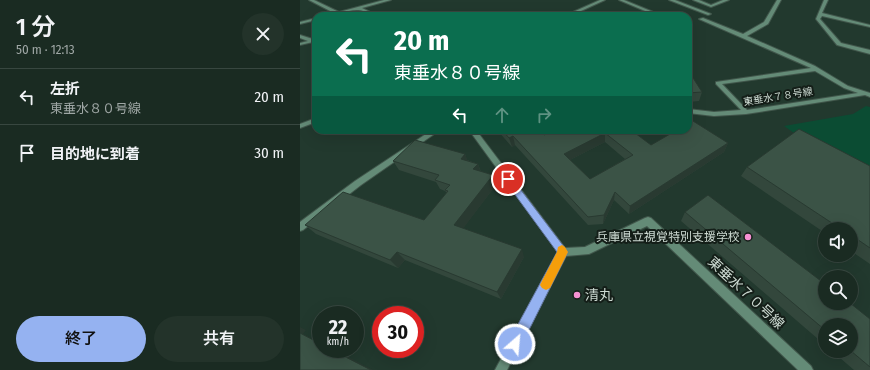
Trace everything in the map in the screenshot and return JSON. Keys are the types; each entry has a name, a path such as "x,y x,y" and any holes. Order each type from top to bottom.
{"street":[{"path":"311,0 336,12"},
{"path":"342,12 388,0"},
{"path":"575,12 603,0"},
{"path":"621,0 651,12"},
{"path":"671,0 709,14"},
{"path":"696,0 711,6 727,0"},
{"path":"743,36 766,22 780,0"},
{"path":"826,0 818,19 839,44 870,52"},
{"path":"358,8 367,12"},
{"path":"820,14 870,26"},
{"path":"700,19 743,36 816,69 846,87 868,94"},
{"path":"300,23 312,20"},
{"path":"300,36 312,40"},
{"path":"300,44 312,42"},
{"path":"746,112 718,84 816,69"},
{"name":"東垂水７８号線","path":"692,111 714,114 746,112 868,94"},
{"path":"300,126 312,122"},
{"path":"300,227 358,183 431,134"},
{"path":"474,134 563,252 501,370"},
{"name":"東垂水７０号線","path":"563,252 586,251 648,221 807,370"}],"green space":[{"path":"866,106 870,107 870,175 797,135 784,126 853,114"}],"building":[{"path":"692,76 702,92 692,93"},
{"path":"693,121 728,143 630,206 615,192 604,215 588,217 513,136 509,138 506,134 603,134 564,154 590,179 633,155 606,134 636,134 651,145 670,134 692,134"},
{"path":"799,129 870,166 870,248 858,240 858,222 830,222 747,167"},
{"path":"415,140 465,154 461,159 478,164 473,169 493,175 454,225 522,249 497,292 397,252 390,260 305,225 343,192 424,220 448,191 445,190 450,185 435,180 439,175 393,161"},
{"path":"708,195 818,279 818,310 858,309 870,319 870,367 858,357 858,318 818,318 818,324 685,212"},
{"path":"300,333 312,339 312,358 348,358 371,370 300,370"}],"slow traffic":[{"path":"546,285 563,252 562,250"}],"place":[{"name":"兵庫県立視覚特別支援学校","path":"748,237"},
{"name":"清丸","path":"577,295"}],"route":[{"path":"508,179 563,252 515,344"}]}
